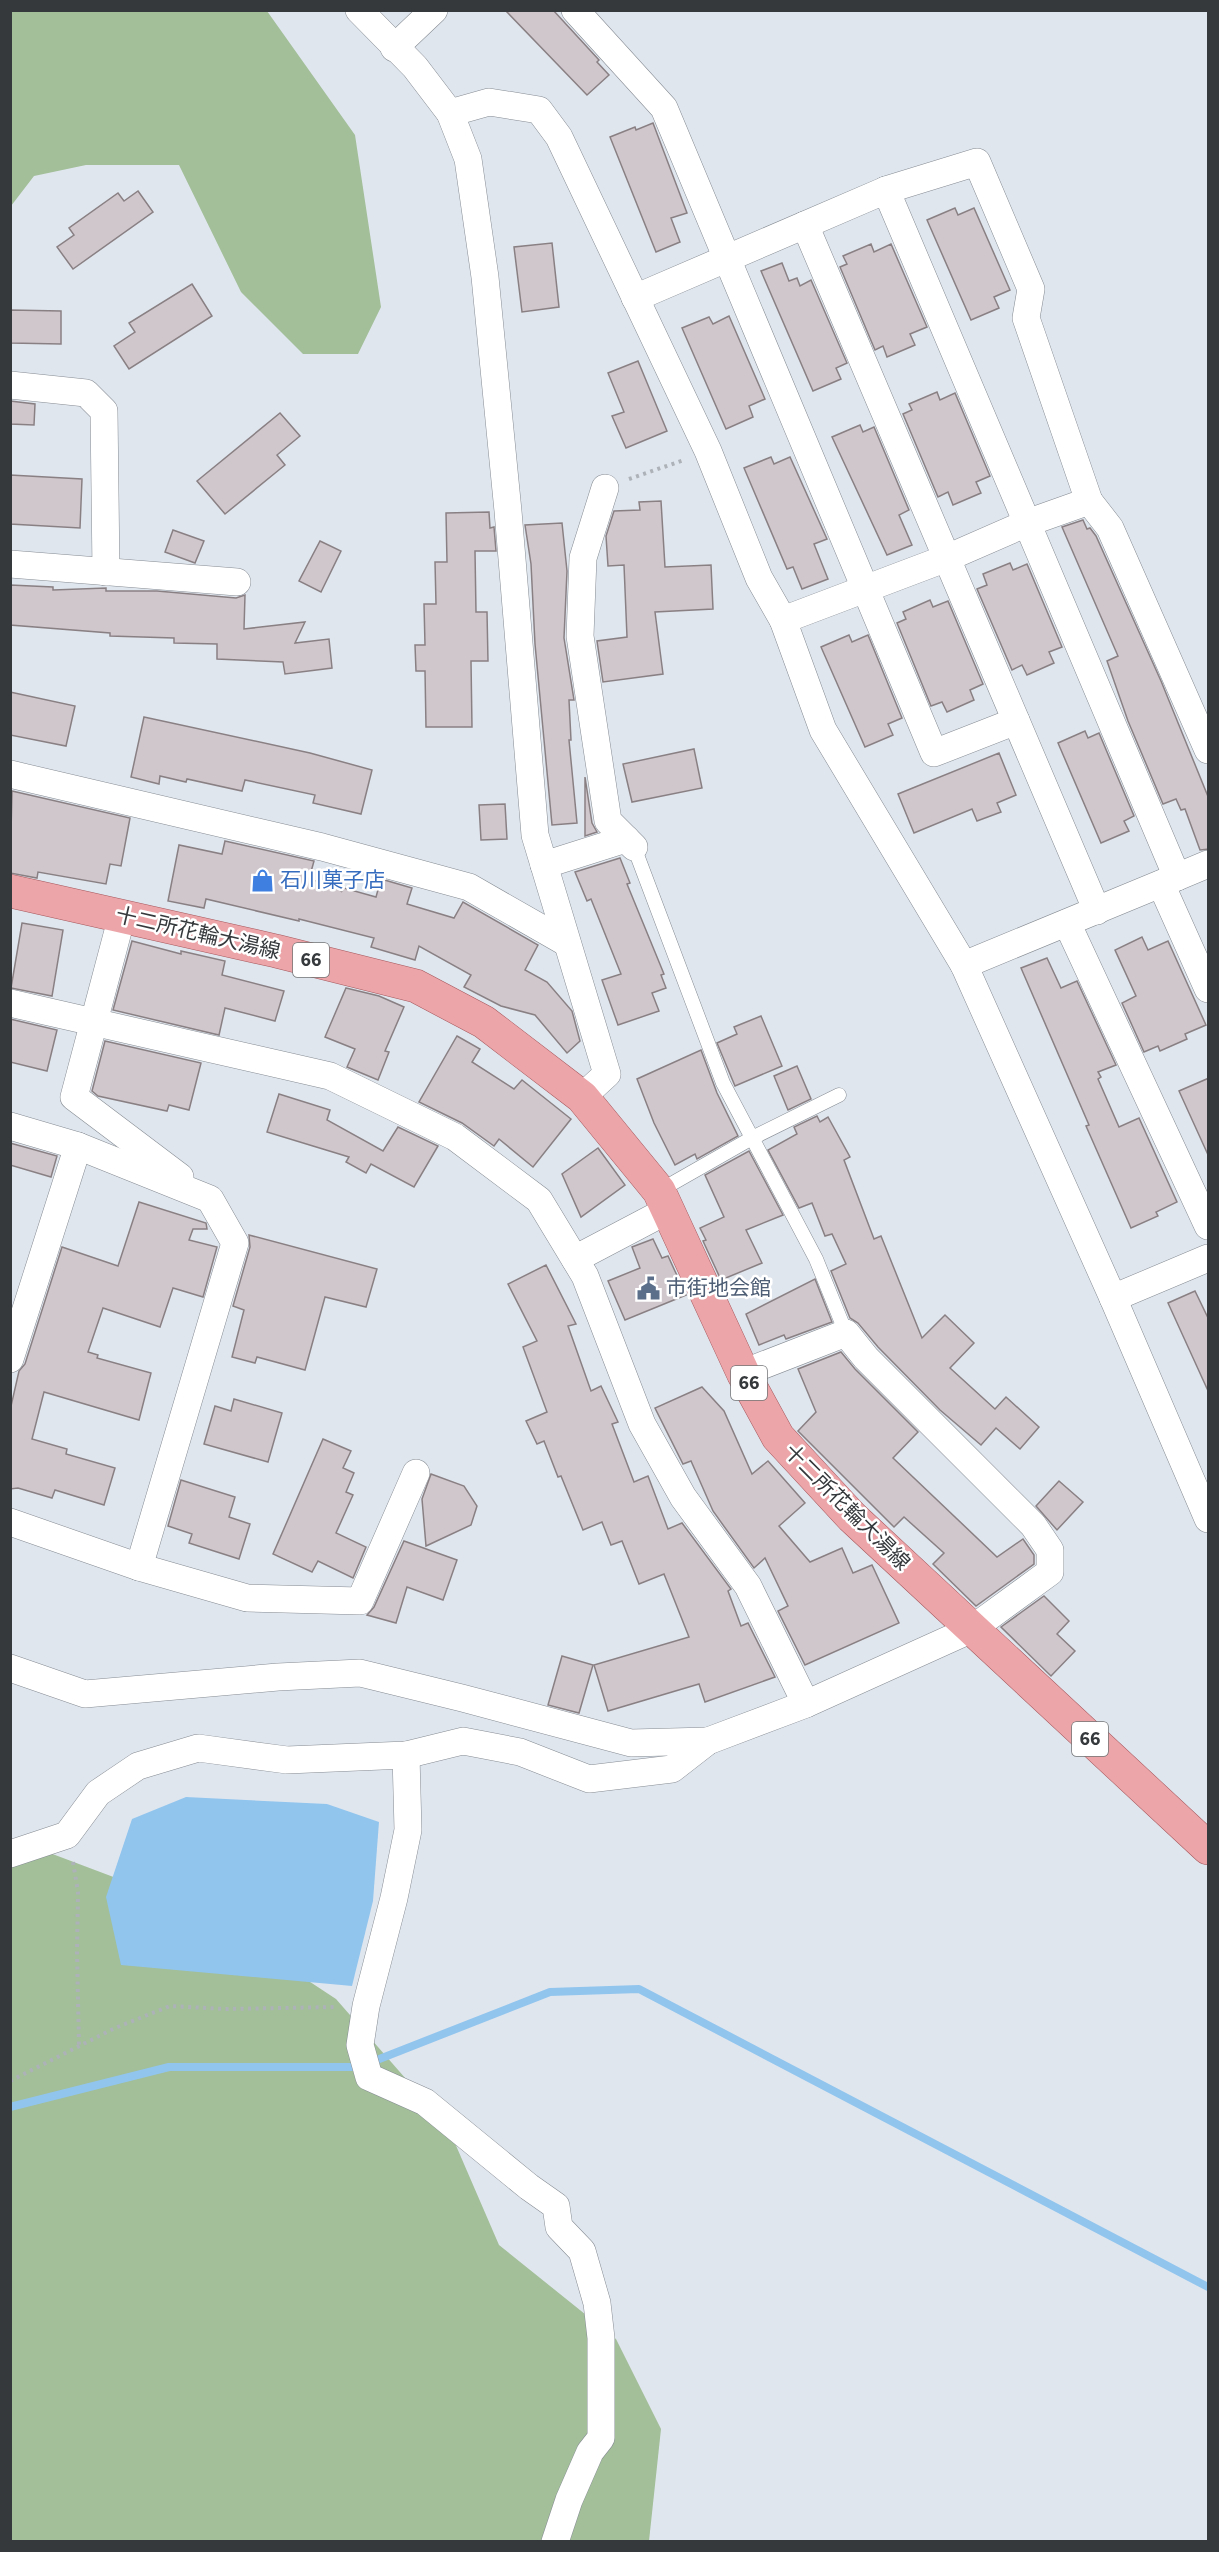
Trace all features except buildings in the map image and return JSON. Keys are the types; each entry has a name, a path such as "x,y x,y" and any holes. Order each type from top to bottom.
{"main road":[{"name":"十二所花輪大湯線","path":"10,891 276,951 416,986 484,1022 582,1097 663,1200 743,1373 778,1437 852,1517 1209,1848"}],"street":[{"path":"359,10 415,67 450,113 468,159 485,277 508,511 535,835 607,1074 582,1097"},
{"path":"394,48 434,10"},
{"path":"575,10 664,108 934,753 1016,721"},
{"path":"450,113 489,102 539,110 559,138 708,451 759,578 783,620 823,730 964,965 1209,1519"},
{"path":"635,298 886,190 977,162 1031,289 1026,318 1089,501 1110,528 1209,750"},
{"path":"886,190 1027,523 1169,880 1209,989"},
{"path":"805,225 1096,911"},
{"path":"10,385 86,393 104,411 106,572"},
{"path":"605,488 583,558 580,636 608,821 630,843"},
{"path":"783,620 947,558 1027,523 1089,501"},
{"path":"10,564 237,582"},
{"path":"10,774 322,847 469,887 567,943"},
{"path":"544,865 630,843"},
{"path":"964,965 1209,864"},
{"path":"122,916 74,1097 210,1200 235,1243 139,1567"},
{"path":"1067,922 1209,1226"},
{"path":"10,1003 330,1076 454,1137 539,1200 585,1276 642,1424 683,1497 748,1586 806,1704"},
{"path":"10,1126 78,1146 210,1200"},
{"path":"10,1359 78,1146"},
{"path":"575,1259 663,1200"},
{"path":"1113,1298 1209,1258"},
{"path":"10,1854 68,1834 98,1793 138,1766 198,1748 287,1760 406,1755 463,1741 520,1752 589,1779 672,1769 708,1741 806,1704 972,1629 1050,1572 1050,1550 1033,1525 866,1359 846,1333 743,1373"},
{"path":"10,1522 139,1567 247,1598 360,1601 416,1473"},
{"path":"10,1668 85,1694 360,1673 631,1743 708,1741"},
{"path":"406,1755 408,1830 394,1898 366,2006 360,2045 369,2077 425,2102 529,2187 556,2206 559,2227 582,2252 597,2303 601,2338 601,2438 590,2451 569,2500 555,2541"}],"lane":[{"path":"630,843 723,1083 816,1259 846,1333"},
{"path":"663,1200 752,1138 839,1095"}],"path":[{"path":"605,488 708,451"},
{"path":"68,1834 78,1892 79,2047"},
{"path":"10,2081 115,2028 170,2006 225,2009 366,2006"}],"green space":[{"path":"11,10 267,11 355,135 381,307 358,354 303,354 241,292 179,165 86,165 34,176 11,206"},
{"path":"10,1838 201,1910 336,1999 448,2127 499,2245 616,2339 661,2429 649,2541 11,2541"}],"water":[{"path":"186,1797 327,1804 379,1822 373,1901 352,1986 121,1965 106,1897 132,1819"}],"waterway":[{"path":"10,2107 169,2067 359,2067 550,1992 639,1989 1208,2287"}],"place":[{"name":"石川菓子店","path":"262,880"},
{"name":"市街地会館","path":"648,1288"}]}
